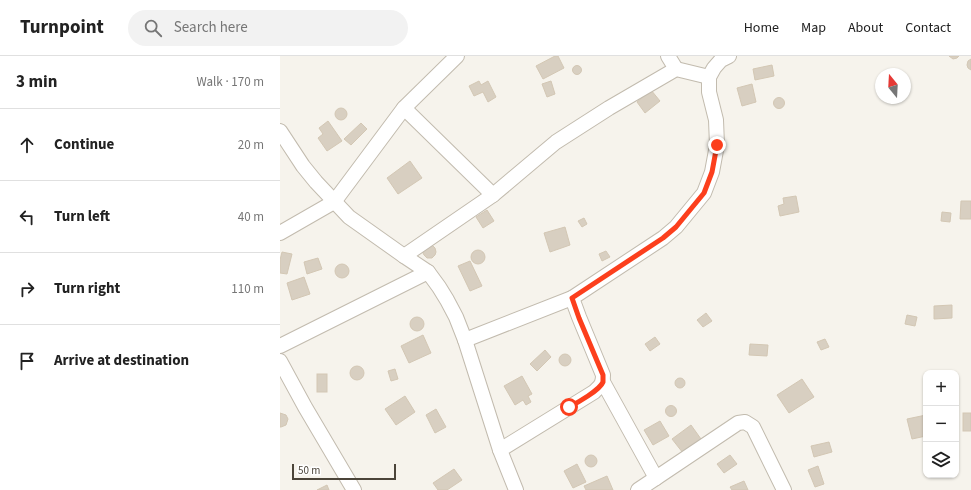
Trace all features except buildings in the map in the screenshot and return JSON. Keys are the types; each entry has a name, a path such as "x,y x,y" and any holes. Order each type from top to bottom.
{"street":[{"path":"280,233 334,202 404,108 457,56"},
{"path":"668,56 676,69"},
{"path":"465,340 572,298 663,238 676,227 704,193 712,172 717,145 716,120 710,92 709,77 721,60 729,56"},
{"path":"404,256 494,195 556,142 609,108 676,69 709,77"},
{"path":"404,108 494,195"},
{"path":"280,131 303,166 349,217 428,272 439,287 456,317 465,340 500,450 516,490"},
{"path":"280,346 428,272"},
{"path":"572,298 603,375 603,382 656,478"},
{"path":"280,360 305,407 354,490"},
{"path":"500,450 522,435 594,392 603,382"},
{"path":"638,490 738,423 745,422 753,427 784,490"}],"route":[{"path":"569,407 594,392 603,382 603,375 572,298 663,238 676,227 704,193 712,172 717,145"}]}
